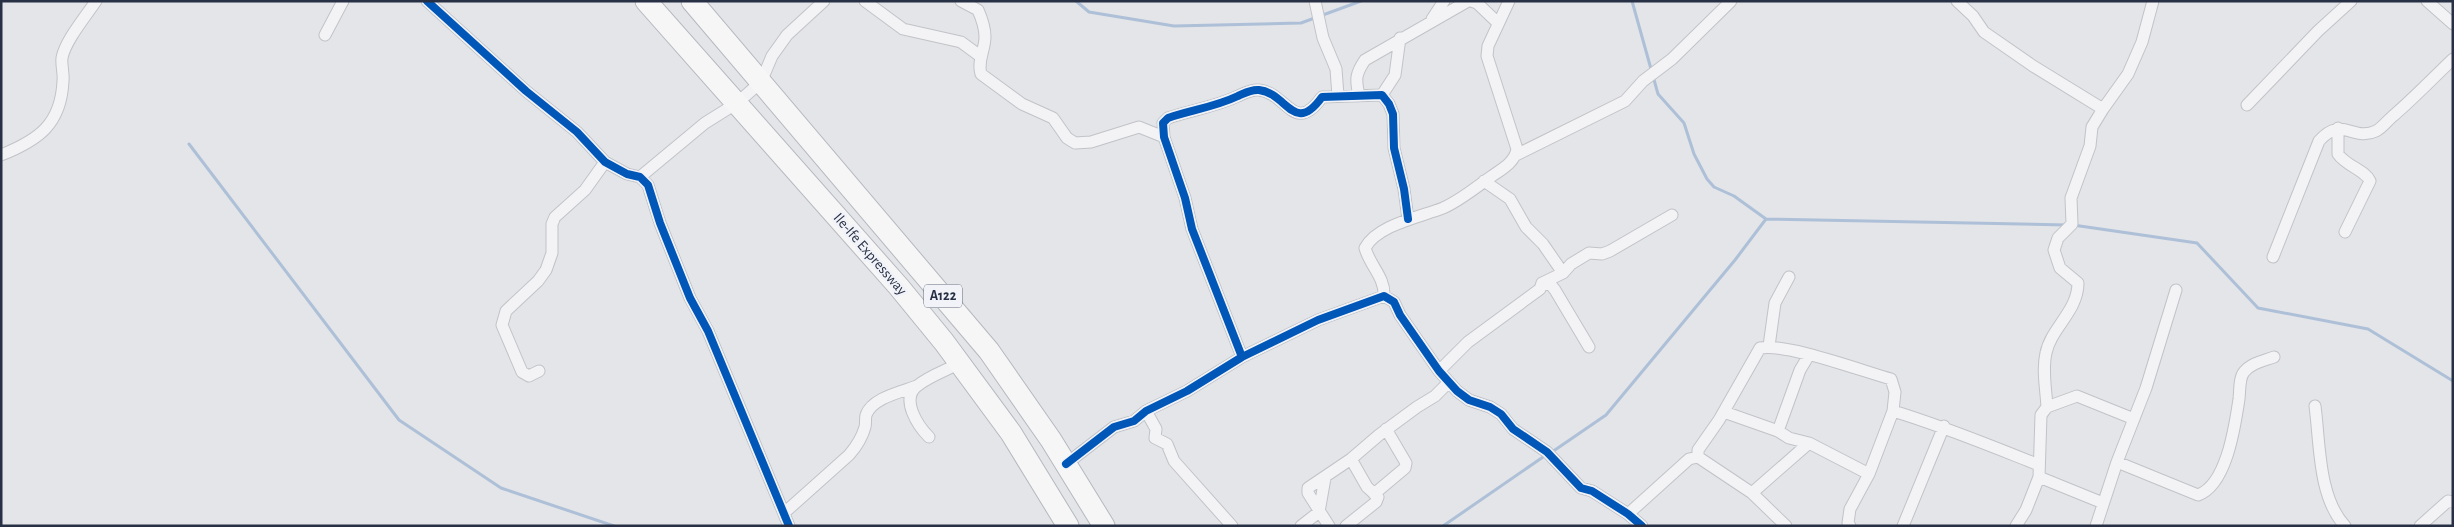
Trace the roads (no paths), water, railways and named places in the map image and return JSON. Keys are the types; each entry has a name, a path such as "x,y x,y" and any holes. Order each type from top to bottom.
{"highway":[{"name":"Ile-Ife Expressway","path":"646,1 899,287 963,367 1011,433 1068,526"},
{"name":"Ile-Ife Expressway","path":"692,1 989,351 1015,386 1104,526"},
{"path":"963,367 989,351"}],"street":[{"path":"1,154 37,137 52,123 61,105 62,57 96,1"},
{"path":"325,35 343,1"},
{"path":"427,1 526,91 576,132 604,162 627,174 640,177 648,185 660,223 690,298 708,331 789,526"},
{"path":"640,177 705,123 737,103 761,82 772,56 787,35 824,1"},
{"path":"865,1 902,29 961,42 980,56"},
{"path":"961,1 978,10 984,25 985,39 980,56 981,74 1022,104 1053,118 1067,138 1075,143 1091,142 1139,127 1164,137"},
{"path":"1315,1 1323,38 1336,70 1338,96"},
{"path":"1359,94 1355,79 1365,60 1430,22 1446,6 1470,1 1477,3 1498,23"},
{"path":"1509,1 1488,46 1487,56 1517,149 1516,156"},
{"path":"1384,296 1383,281 1368,257 1365,248 1374,236 1408,219 1444,208 1505,167 1516,156 1625,101 1643,81 1672,59 1731,1"},
{"path":"1957,1 1973,16 1984,32 2033,66 2102,109"},
{"path":"2047,407 2044,370 2046,352 2053,335 2063,323 2078,292 2078,283 2060,268 2054,250 2058,238 2072,224 2071,198 2090,146 2092,127 2102,109 2128,74 2142,42 2153,1"},
{"path":"2247,105 2318,31 2351,1"},
{"path":"2428,1 2451,19"},
{"path":"1382,95 1395,75 1400,38"},
{"path":"2273,257 2319,141 2328,131 2338,128 2357,133 2375,131 2410,102 2453,59"},
{"path":"1242,357 1192,229 1186,198 1164,137 1163,124 1168,118 1220,105 1252,90 1262,90 1279,99 1292,112 1299,113 1308,112 1322,97 1359,94 1382,95 1389,104 1393,114 1394,148 1404,189 1408,219"},
{"path":"2338,128 2338,154 2348,165 2368,176 2370,181 2345,232"},
{"path":"539,371 529,376 522,372 502,326 506,311 538,281 546,270 552,253 552,224 555,217 585,190 604,162"},
{"path":"1484,182 1510,199 1526,227 1543,244 1563,273"},
{"path":"1439,371 1468,342 1540,289 1542,283 1563,273 1571,264 1589,253 1602,254 1610,251 1672,215"},
{"path":"1769,346 1775,303 1789,277"},
{"path":"1542,283 1551,285 1555,290 1589,347"},
{"path":"2096,526 2117,462 2134,419 2176,290"},
{"path":"1066,464 1114,427 1134,421 1146,411 1186,392 1242,357 1318,320 1384,296"},
{"path":"1384,296 1394,302 1400,315 1439,371 1469,400 1490,407 1501,414 1513,430 1547,452 1582,488 1592,491 1628,514 1642,526"},
{"path":"1698,458 1698,450 1724,412 1760,348 1769,346 1809,355 1891,379 1895,392 1894,411 1868,474 1850,509 1848,525"},
{"path":"1778,431 1800,370 1809,355"},
{"path":"2117,462 2198,495 2206,492 2228,455 2234,431 2242,374 2250,365 2274,357"},
{"path":"784,513 849,455 858,444 865,428 866,414 883,399 963,367"},
{"path":"1329,526 1307,491 1308,488 1351,459 1386,429 1435,396 1449,382"},
{"path":"916,386 911,394 912,412 919,428 929,438"},
{"path":"2016,526 2026,510 2039,477 2041,415 2047,407 2077,396 2134,419"},
{"path":"2315,406 2326,494 2338,524"},
{"path":"1146,411 1156,429 1156,438 1167,444 1174,461 1232,526"},
{"path":"1894,411 1944,426 1959,434 2039,464"},
{"path":"1724,412 1778,431 1789,438 1809,443 1868,474"},
{"path":"1903,526 1944,426"},
{"path":"1374,494 1405,468 1406,463 1386,429"},
{"path":"1752,493 1809,443"},
{"path":"1628,514 1689,459 1698,458 1752,493 1786,526"},
{"path":"1346,526 1376,502 1378,497 1363,480 1351,459"},
{"path":"2039,477 2103,503"},
{"path":"1301,526 1320,512 1325,478"},
{"path":"2420,526 2441,506 2448,501 2453,502"}],"waterway":[{"path":"1076,1 1089,12 1174,26 1301,23 1361,1"},
{"path":"1632,1 1658,94 1684,123 1694,154 1707,179 1714,187 1734,196 1766,219 2067,225"},
{"path":"189,144 399,420 501,488 614,526"},
{"path":"1552,452 1606,415 1735,260 1766,219"},
{"path":"2073,225 2197,243 2258,308 2368,329 2453,381"},
{"path":"1443,526 1546,455"}]}
